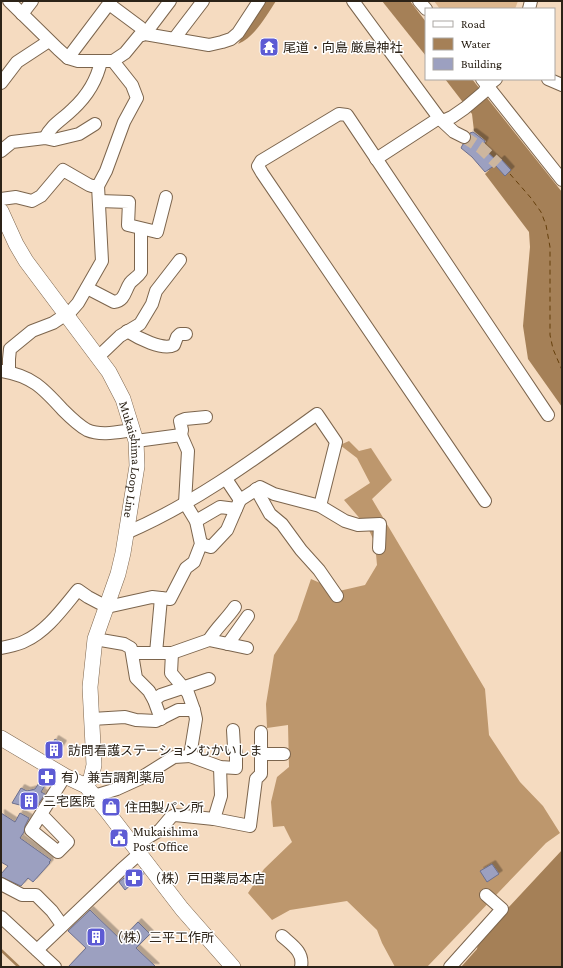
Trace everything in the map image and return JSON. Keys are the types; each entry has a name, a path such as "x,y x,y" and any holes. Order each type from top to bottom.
{"main road":[{"name":"Mukaishima Loop Line","path":"1,211 20,253 109,372 118,387 124,399 134,435 137,466 126,533 118,574 95,639 90,687 94,765 90,791"},
{"path":"2,742 90,791 182,909 233,967"}],"street":[{"path":"1,10 9,1 68,58 78,61 114,61 125,53 139,36 144,34 170,1"},
{"path":"22,14 32,1"},
{"path":"174,39 203,1"},
{"path":"144,34 209,45 231,39 238,33 258,1"},
{"path":"353,1 441,119 454,132 464,137"},
{"path":"68,58 110,3 140,26 144,34"},
{"path":"1,83 17,62 49,41"},
{"path":"44,138 49,129 73,110 86,95 98,74 101,61"},
{"path":"114,61 132,85 137,98 124,122 106,171 98,186 102,261 78,303 65,315 53,323 32,331 10,349 9,359 5,371 21,375 32,380 44,389 74,420 87,430 99,433 134,435 181,435"},
{"path":"550,80 562,85"},
{"path":"376,159 441,119 452,117 465,108 487,84 562,180"},
{"path":"485,501 266,180 258,166 261,161 339,114 346,115 548,415"},
{"path":"1,150 12,142 44,138 54,140 79,134 95,124"},
{"path":"1,199 16,197 32,201 41,196 63,170 89,185 98,186"},
{"path":"99,201 129,202 128,225 157,232 166,197"},
{"path":"87,288 114,302 124,297 130,283 141,272 142,229"},
{"path":"98,357 120,336 140,324 152,304 156,291 180,260"},
{"path":"127,332 157,345 171,347 174,345 180,334 186,334"},
{"path":"126,533 185,503 226,479 317,414 336,442 320,506"},
{"path":"1,648 24,642 36,635 78,590 107,607 152,597 170,599 186,568 194,562 201,544 196,521 185,503 188,451 181,435 182,430 180,421 185,419 206,417"},
{"path":"226,479 238,504"},
{"path":"201,544 211,547 228,530 238,504 260,487 274,494 320,506 345,521 358,525 380,524 379,548"},
{"path":"256,489 270,514 282,524 301,550 319,570 337,596"},
{"path":"196,521 220,507 238,504"},
{"path":"156,653 160,598"},
{"path":"209,640 217,627 226,620 235,607"},
{"path":"228,644 248,616"},
{"path":"95,639 124,644 131,648 136,678 149,691 154,700 160,719"},
{"path":"133,653 172,653 209,640 247,648"},
{"path":"172,653 172,673 188,693 196,719 190,756"},
{"path":"154,700 161,695 209,679"},
{"path":"92,719 125,716 136,720 156,721 178,710 194,710"},
{"path":"90,791 117,789 139,779 174,757 190,756 220,768 236,768 236,752 234,747 233,730"},
{"path":"37,950 121,870 137,850 175,815 214,819 250,826 256,779 261,774 261,732"},
{"path":"261,754 284,754"},
{"path":"214,819 221,796 220,768"},
{"path":"41,814 65,776"},
{"path":"1,884 22,895 36,895 52,911 62,926"},
{"path":"450,967 502,909 486,895"},
{"path":"1,917 55,967"},
{"path":"282,936 296,949 303,959 301,967"}],"shaded area":[{"path":"434,1 518,1 515,8 439,8"},
{"path":"349,441 359,451 371,448 392,480 372,499 485,689 489,735 520,782 543,806 560,833 546,843 427,967 395,967 377,930 347,901 290,910 272,920 248,893 264,869 292,842 284,826 273,827 271,802 277,777 289,767 288,725 267,728 266,704 274,655 297,620 311,579 339,591 365,585 377,565 375,543 368,528 344,500 370,483 357,458 340,445"}],"water":[{"path":"265,1 276,1 255,31 244,41 238,44"},
{"path":"382,1 410,1 425,21 425,55"},
{"path":"446,80 473,80 562,192 562,407 528,359 523,326 530,247 529,232 485,174 489,170 478,155 486,141 474,131 472,114"},
{"path":"562,850 562,967 461,967 477,949 479,939"}],"building":[{"path":"473,132 485,141 482,147 498,162 501,159 511,170 505,176 495,165 485,172 472,157 461,148 463,144 470,141 470,133"},
{"name":"訪問看護ステーションむかいしま","path":"55,739 63,744 54,759 47,755"},
{"name":"三宅医院","path":"45,774 50,777 41,792 45,794 35,809 12,803 21,788 27,791 35,789"},
{"path":"1,813 15,822 20,813 29,818 20,838 51,860 33,882 28,878 21,886 1,877 1,874 8,866 1,862"},
{"path":"492,864 499,874 487,882 480,871"},
{"name":"（株）戸田薬局本店","path":"141,870 144,874 125,890 119,882 124,878 126,880"},
{"name":"（株）三平工作所","path":"90,910 121,940 138,922 150,934 136,948 156,967 68,967 86,948 68,931"}],"waterway":[{"path":"1,950 19,967"}],"ferry route":[{"path":"510,174 541,212 546,225 550,247 550,335 553,349 562,370"}],"tunnel":[{"path":"464,137 481,148 498,164"}],"place":[{"name":"尾道・向島 厳島神社","path":"269,47"},
{"name":"訪問看護ステーションむかいしま","path":"54,750"},
{"name":"有）兼吉調剤薬局","path":"47,777"},
{"name":"三宅医院","path":"29,801"},
{"name":"住田製パン所","path":"111,807"},
{"name":"Mukaishima Post Office","path":"119,838"},
{"name":"（株）戸田薬局本店","path":"134,878"},
{"name":"（株）三平工作所","path":"96,937"}]}
